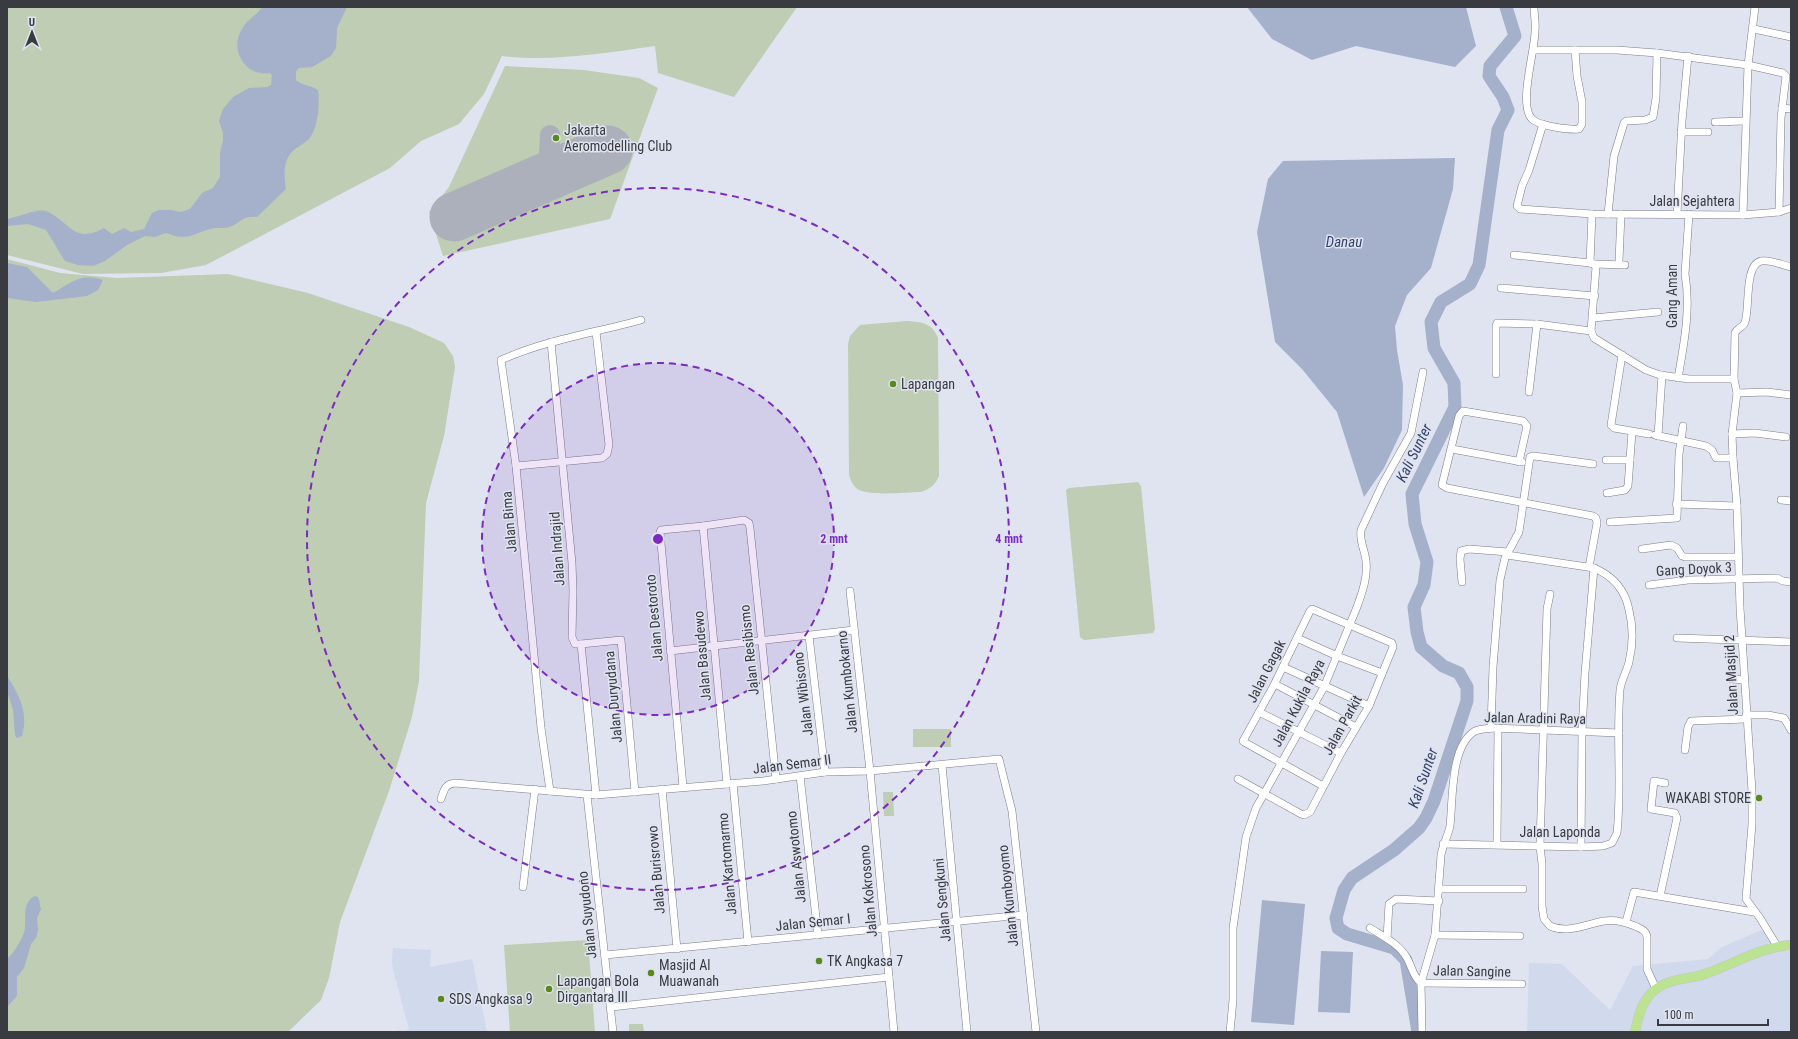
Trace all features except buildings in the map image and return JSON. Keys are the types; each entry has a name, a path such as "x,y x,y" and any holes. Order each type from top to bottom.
{"main road":[{"path":"1635,1032 1642,1007 1656,989 1673,982 1704,974 1751,954 1777,946 1791,945"}],"street":[{"path":"1534,7 1534,50 1526,102 1531,118 1543,124 1574,130 1579,129 1582,124 1582,102 1577,76 1575,50"},
{"path":"1743,214 1748,65 1754,29 1755,7"},
{"path":"1754,29 1791,37"},
{"path":"1534,50 1617,50 1657,53 1748,65 1780,71 1785,74 1785,91 1782,108 1779,212"},
{"path":"1608,214 1614,156 1624,123 1626,121 1645,120 1653,117 1656,98 1657,53"},
{"path":"1677,214 1688,56"},
{"path":"1782,108 1791,109"},
{"path":"1715,122 1745,121"},
{"name":"Jalan Sejahtera","path":"1543,124 1529,170 1522,186 1518,208 1592,214 1743,214 1779,212 1791,208"},
{"path":"1682,132 1708,132"},
{"path":"1592,214 1592,264 1596,267 1592,331 1596,341 1646,370 1662,375 1678,378 1734,379"},
{"path":"1514,255 1592,264 1622,263 1621,214"},
{"name":"Gang Aman","path":"1678,378 1686,330 1685,274 1689,214"},
{"name":"Jalan Masjid 2","path":"1777,946 1760,918 1754,912 1746,899 1752,824 1752,786 1746,717 1740,608 1737,506 1732,434 1737,393 1734,379 1735,333 1745,322 1749,282 1753,268 1755,264 1760,261 1791,267"},
{"path":"1501,288 1595,296"},
{"path":"1593,318 1658,312"},
{"name":"Jalan Bima","path":"550,791 541,728 516,466 501,360 537,345 641,320"},
{"path":"1496,374 1497,323 1537,324 1592,331"},
{"path":"1529,392 1537,324"},
{"path":"516,466 563,460 602,458 607,454 609,445 596,332"},
{"path":"551,342 563,460"},
{"path":"1622,355 1611,422 1614,428 1706,446 1712,450 1716,458 1733,458"},
{"name":"Jalan Kukila Raya","path":"1230,1032 1233,1000 1233,928 1244,846 1252,818 1264,793 1324,687 1362,595 1366,568 1366,555 1361,538 1361,530 1380,489 1411,433 1423,372"},
{"path":"1654,435 1662,375"},
{"path":"1737,393 1761,392 1791,395"},
{"path":"1519,462 1527,426 1523,421 1463,411 1459,416 1452,449 1442,483 1444,487 1524,501 1593,516 1596,518 1582,732 1580,847"},
{"path":"1610,522 1676,518 1683,426"},
{"path":"1607,493 1627,488 1629,482 1632,432"},
{"path":"1732,434 1755,434 1786,437"},
{"path":"1452,449 1528,463"},
{"path":"1497,844 1493,667 1500,580 1507,553 1519,532 1528,463 1530,457 1534,456 1593,464"},
{"name":"Jalan Indrajid","path":"563,460 573,577 572,637 575,644 581,644 596,795"},
{"path":"1606,460 1630,460"},
{"path":"1781,500 1791,501"},
{"path":"1676,504 1737,506"},
{"name":"Jalan Destoroto","path":"684,787 660,532 661,530 744,520"},
{"name":"Jalan Resibismo","path":"744,520 749,523 750,528 776,779"},
{"name":"Jalan Basudewo","path":"703,526 714,647 730,784"},
{"path":"1642,549 1671,545 1677,548 1682,556 1685,557 1738,557"},
{"name":"Jalan Laponda","path":"1443,844 1580,847 1608,845 1616,838 1618,828 1620,688 1630,662 1631,649 1630,610 1624,595 1614,579 1608,574 1592,568 1507,553 1469,549 1462,551 1460,559 1462,582"},
{"name":"Gang Doyok 3","path":"1649,585 1674,580 1777,578 1783,581 1791,582"},
{"name":"Jalan Kumbokarno","path":"850,591 870,771"},
{"path":"1550,594 1546,609 1540,846 1542,864 1542,906 1544,919 1550,926 1567,929 1605,921 1626,922 1643,929 1646,932 1647,965 1656,989"},
{"name":"Jalan Gagak","path":"1281,763 1244,742 1244,738 1275,684 1310,610 1312,609 1350,624"},
{"name":"Jalan Parkit","path":"1264,793 1304,815 1310,812 1341,753 1369,706 1393,647 1392,643 1350,624"},
{"path":"670,651 762,642 854,630"},
{"name":"Jalan Wibisono","path":"810,636 825,772"},
{"path":"1297,638 1337,656 1382,673"},
{"path":"1677,638 1791,642"},
{"name":"Jalan Duryudana","path":"581,644 621,640 636,792"},
{"path":"1283,667 1324,687 1369,706"},
{"path":"1732,679 1744,680"},
{"path":"1275,684 1356,727"},
{"path":"1259,712 1298,733 1341,753"},
{"path":"1685,750 1688,727 1691,721 1768,715 1784,718 1791,730"},
{"name":"Jalan Aradini Raya","path":"1422,1032 1421,983 1435,935 1443,844 1449,833 1450,826 1453,778 1459,754 1468,737 1474,732 1494,728 1619,733"},
{"name":"Jalan Semar II","path":"587,795 730,784 825,772 870,771 999,760"},
{"name":"Jalan Kumboyomo","path":"999,760 1012,811 1036,1032"},
{"path":"1281,763 1323,786"},
{"name":"Jalan Sengkuni","path":"942,765 967,1032"},
{"name":"Jalan Kokrosono","path":"870,771 894,1032"},
{"name":"Jalan Aswotomo","path":"800,776 818,935"},
{"path":"1238,779 1264,793"},
{"path":"1660,896 1677,818 1675,813 1651,809 1654,781 1665,783"},
{"path":"442,799 445,787 451,783 534,789 587,795"},
{"name":"Jalan Kartomarmo","path":"730,784 748,942"},
{"path":"523,888 534,789"},
{"name":"Jalan Burisrowo","path":"662,789 677,949"},
{"name":"Jalan Suyudono","path":"587,795 613,1032"},
{"path":"1440,889 1523,889"},
{"path":"1626,922 1634,892 1754,912"},
{"path":"1387,938 1389,904 1392,901 1396,899 1439,901"},
{"name":"Jalan Semar I","path":"605,955 748,942 957,920 1024,915"},
{"path":"1370,928 1396,945 1407,957 1417,980 1421,983"},
{"path":"1435,935 1520,936"},
{"path":"611,1007 889,977"},
{"name":"Jalan Sangine","path":"1421,983 1522,984"}],"shaded area":[{"path":"1762,930 1780,951 1791,951 1791,1032 1527,1032 1529,963 1562,964 1610,1010 1633,966 1708,959 1722,947"},
{"name":"SDS Angkasa 9","path":"393,948 431,950 430,967 472,959 487,1032 402,1032 409,1029 393,970"}],"green space":[{"path":"7,7 797,7 734,97 658,73 655,46 578,56 521,58 502,56 484,94 459,124 421,141 390,168 206,265 161,273 83,274 7,255"},
{"name":"Jakarta Aeromodelling Club","path":"505,66 584,70 639,78 658,88 610,219 443,256 429,212 449,187"},
{"path":"7,259 60,273 117,278 228,274 308,293 409,327 444,343 453,356 455,367 444,436 426,503 419,681 412,717 389,791 340,922 329,978 321,1000 288,1032 7,1032"},
{"name":"Lapangan","path":"907,321 930,326 938,338 939,476 932,486 921,492 877,493 861,491 853,485 849,474 848,344 850,336 860,325"},
{"path":"1138,482 1141,486 1155,629 1153,633 1084,640 1080,637 1066,490 1069,488"},
{"path":"913,729 951,729 951,747 913,747"},
{"path":"883,792 893,792 894,816 884,816"},
{"name":"Lapangan Bola Dirgantara III","path":"588,940 595,1032 510,1032 504,945"},
{"path":"629,1024 643,1024 644,1032 629,1032"}],"water":[{"path":"262,7 347,7 337,28 336,48 331,56 312,67 299,68 296,71 296,80 318,90 319,102 316,122 309,139 293,151 288,157 285,170 286,189 257,217 245,218 229,227 210,229 184,237 166,233 155,237 145,236 127,245 105,261 93,266 78,265 65,261 46,230 28,224 7,226 7,219 43,210 54,215 78,233 94,233 104,228 112,234 124,228 131,232 144,229 152,213 159,210 181,212 190,209 202,193 213,188 220,177 220,152 223,141 223,133 219,121 223,109 233,97 249,88 267,87 271,85 272,75 270,73 255,72 249,68 240,57 237,47 240,32 243,27"},
{"path":"1247,7 1466,7 1476,46 1455,67 1356,46 1312,60 1272,39"},
{"name":"Danau","path":"1455,158 1453,189 1431,268 1407,295 1395,326 1397,350 1403,385 1402,430 1384,468 1364,497 1337,412 1302,369 1275,342 1257,232 1268,179 1283,161"},
{"path":"7,263 27,267 53,293 71,282 82,278 88,277 103,280 98,290 87,296 36,302 7,298"},
{"path":"7,676 22,704 24,728 22,736 17,738 15,735 13,710 7,691"},
{"path":"35,896 38,897 41,909 37,918 38,930 36,938 31,944 24,968 17,977 17,996 7,1007 7,959 17,947 24,933 26,908 30,899"},
{"path":"1262,900 1305,904 1294,1025 1251,1022"},
{"path":"1321,951 1353,952 1350,1013 1318,1012"}],"waterway":[{"name":"Kali Sunter","path":"1418,1032 1406,960 1394,948 1347,934 1338,928 1336,918 1344,890 1352,878 1394,850 1419,828 1426,818 1434,801 1467,701 1467,687 1459,673 1443,666 1421,647 1417,632 1414,607 1424,585 1427,562 1415,524 1412,494 1455,407 1454,383 1434,348 1431,322 1441,302 1470,284 1479,265 1498,130 1508,110 1503,97 1489,76 1490,66 1515,36 1506,7"}],"taxiway":[{"path":"548,176 550,135"}],"runway":[{"path":"454,217 608,150"}],"place":[{"name":"Jakarta Aeromodelling Club","path":"556,138"},
{"name":"Lapangan","path":"893,384"},
{"name":"WAKABI STORE","path":"1759,798"},
{"name":"TK Angkasa 7","path":"819,961"},
{"name":"Masjid Al Muawanah","path":"651,973"},
{"name":"Lapangan Bola Dirgantara III","path":"549,989"},
{"name":"SDS Angkasa 9","path":"441,999"}]}
